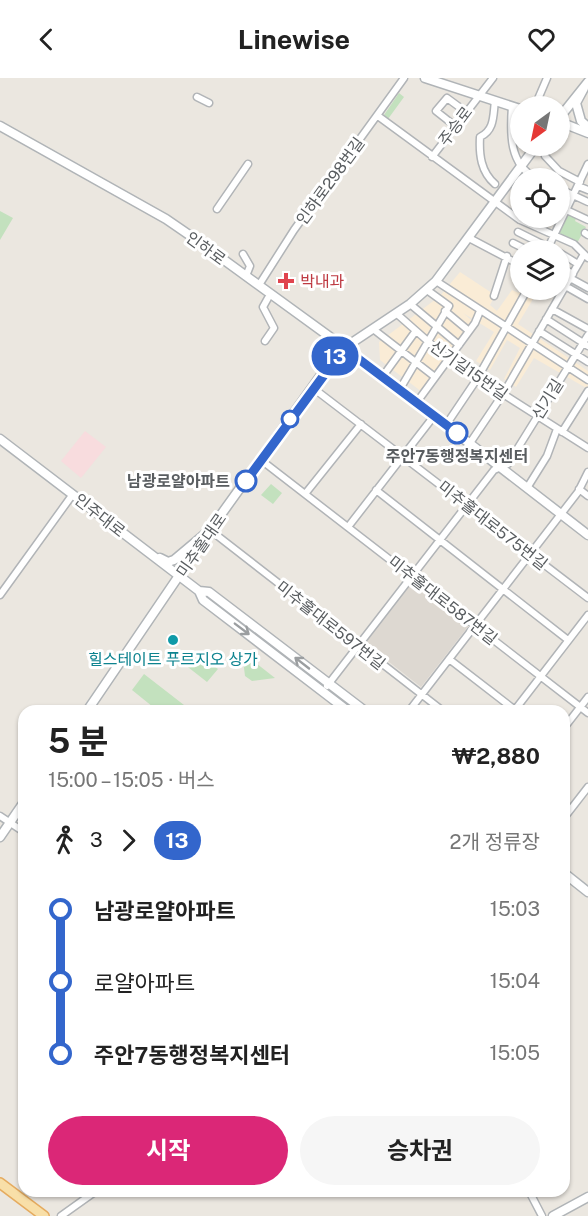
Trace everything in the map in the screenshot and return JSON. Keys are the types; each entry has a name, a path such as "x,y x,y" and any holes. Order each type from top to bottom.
{"main road":[{"name":"주승로","path":"425,78 510,106"},
{"path":"570,105 586,85"},
{"path":"586,85 576,103 581,121 588,127"},
{"name":"인하로","path":"0,126 166,219 259,285 470,443 505,466 527,488 588,535"},
{"path":"570,126 588,134"},
{"name":"미추홀대로","path":"520,168 529,156"},
{"name":"미추홀대로","path":"91,705 210,530 312,388 344,348 410,304 431,293 436,281 510,182"},
{"name":"인주대로","path":"0,439 178,576 199,591 209,592 357,705"},
{"path":"150,553 168,562 210,530"},
{"name":"인주대로","path":"199,591 203,600 340,705"},
{"path":"0,837 18,811"},
{"path":"570,878 588,892"},
{"path":"0,1183 18,1196"},
{"path":"19,1197 44,1216"},
{"path":"552,1216 588,1197"}],"street":[{"name":"인하로298번길","path":"259,285 294,230 404,78"},
{"path":"478,96 493,78"},
{"path":"539,96 547,78"},
{"name":"주승로","path":"432,157 478,96"},
{"path":"197,97 209,103"},
{"path":"455,126 436,111 447,98 466,112"},
{"path":"495,101 493,125 486,135 480,137 479,154 488,179 495,184"},
{"path":"378,116 520,220 574,244 586,256 578,264 572,276 588,288"},
{"path":"517,156 520,168"},
{"path":"545,156 558,171 588,190"},
{"path":"217,209 248,164"},
{"path":"570,204 588,164"},
{"path":"570,193 588,202"},
{"path":"570,211 588,220"},
{"path":"553,240 559,228"},
{"path":"518,232 533,240"},
{"path":"469,238 510,258"},
{"path":"243,254 250,266 246,276"},
{"path":"494,296 507,256"},
{"path":"570,260 578,264"},
{"path":"436,281 504,328 588,380"},
{"path":"570,289 588,299"},
{"path":"400,389 448,306 431,293"},
{"path":"265,341 274,328 263,307 268,298"},
{"path":"446,425 477,379 521,300"},
{"path":"470,443 503,394 556,300"},
{"path":"410,304 459,345"},
{"path":"552,309 588,328"},
{"path":"445,311 469,331"},
{"path":"417,402 469,331 480,311"},
{"name":"신기길15번길","path":"397,314 448,359 588,448"},
{"path":"546,319 585,345"},
{"path":"374,329 435,377"},
{"path":"539,331 588,362"},
{"path":"382,376 415,332"},
{"name":"신기길","path":"323,691 494,470 505,466 568,366 585,345 588,334"},
{"name":"미추홀대로575번길","path":"312,388 468,504 588,598"},
{"path":"527,488 560,430 588,391"},
{"path":"348,527 434,416"},
{"path":"305,494 361,424"},
{"name":"미추홀대로587번길","path":"261,460 588,713"},
{"path":"414,705 561,514 588,472"},
{"path":"579,489 588,496"},
{"path":"376,490 568,640"},
{"path":"0,595 73,494"},
{"name":"미추홀대로597번길","path":"210,530 434,705"},
{"path":"518,705 588,615"},
{"path":"449,659 508,705"},
{"path":"570,720 588,697"},
{"path":"570,810 588,787"},
{"path":"0,816 18,828"},
{"path":"61,1216 88,1197"},
{"path":"532,1197 542,1216"}],"shaded area":[{"path":"460,272 495,295 490,305 497,311 510,293 510,300 532,300 518,324 588,371 588,389 534,358 516,387 504,379 520,348 507,340 490,370 476,361 494,332 463,313 475,323 422,392 380,360 379,342 440,296"},
{"path":"85,431 106,447 81,478 61,461"},
{"path":"413,580 470,624 421,687 365,643"}],"green space":[{"path":"399,93 404,97 388,119 384,115"},
{"path":"570,208 578,214 575,221 586,227 576,245 570,242 570,240 555,236 559,228 570,228"},
{"path":"0,211 13,218 0,240"},
{"path":"271,484 282,493 273,504 261,495"},
{"path":"194,651 218,669 207,682 184,664"},
{"path":"242,652 275,678 252,681 245,676"},
{"path":"144,674 184,705 151,705 132,690"}],"bus line":[{"name":"13","path":"246,481 334,357 344,348 363,360 457,433"}],"place":[{"name":"박내과","path":"286,281"},
{"name":"주안7동행정복지센터","path":"457,433"},
{"name":"남광로얄아파트","path":"246,481"},
{"name":"힐스테이트 푸르지오 상가","path":"173,640"}]}
